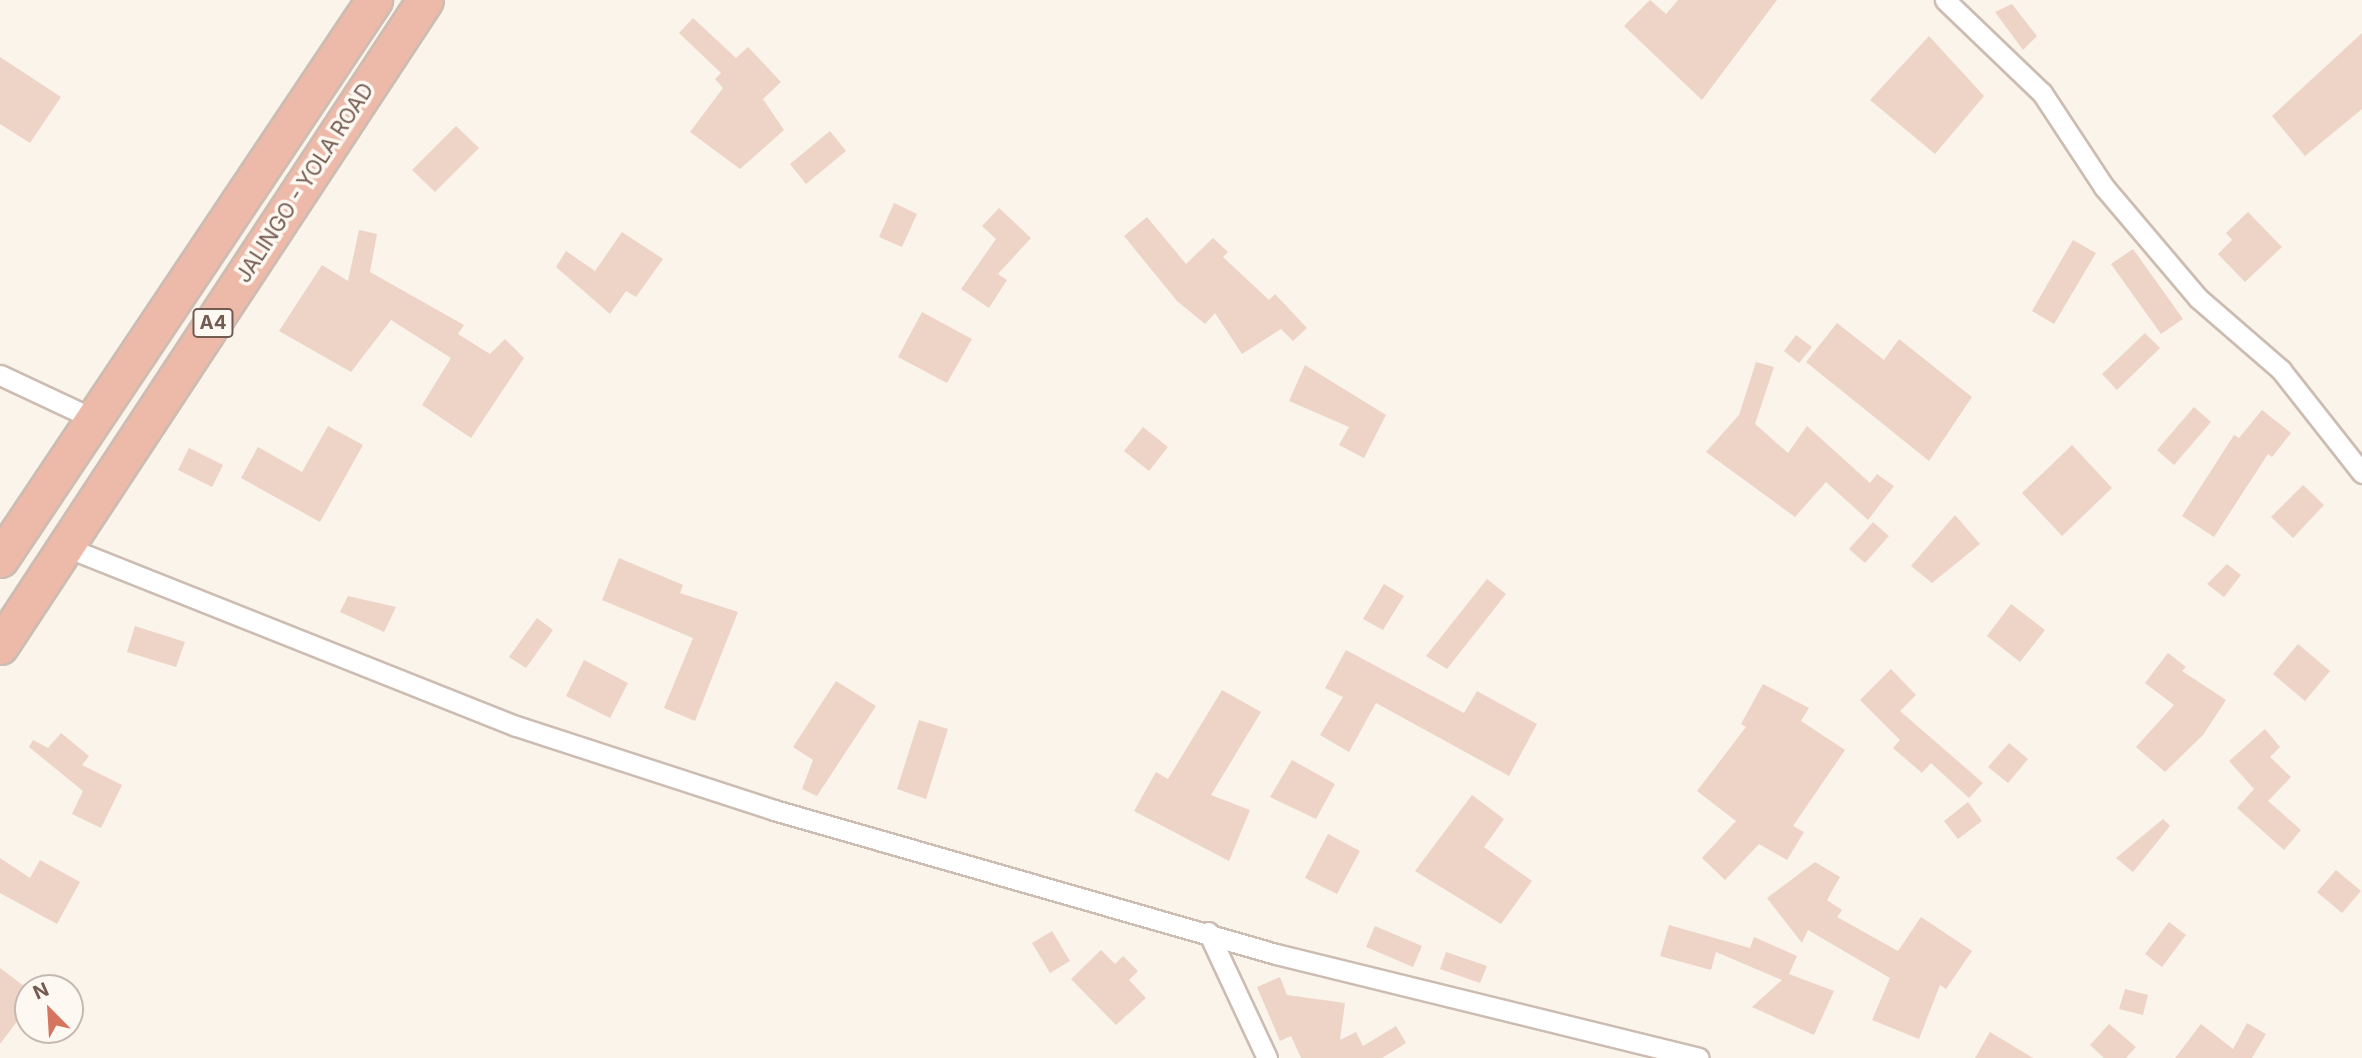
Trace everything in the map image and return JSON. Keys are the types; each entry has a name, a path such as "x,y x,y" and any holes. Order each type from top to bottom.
{"highway":[{"name":"A4","path":"0,559 374,0"},
{"name":"JALINGO - YOLA ROAD","path":"0,646 425,0"}],"street":[{"path":"1945,0 2042,93 2147,237 2199,298 2281,370 2362,473"},
{"path":"0,375 94,419"},
{"path":"66,547 516,726 774,810 1208,932 1698,1058"},
{"path":"1208,932 1267,1058"}],"building":[{"path":"1650,0 1666,14 1678,0 1777,0 1702,100 1624,26"},
{"path":"2012,4 2037,36 2023,50 1995,12"},
{"path":"693,18 736,58 748,47 781,82 763,99 784,130 740,169 690,132 723,88 715,79 721,73 679,33"},
{"path":"2362,33 2362,109 2305,156 2272,116"},
{"path":"1929,36 1984,96 1935,154 1870,100"},
{"path":"0,57 61,97 30,143 0,124"},
{"path":"456,126 479,148 435,192 412,170"},
{"path":"830,131 846,151 806,184 790,164"},
{"path":"894,203 917,214 902,247 879,237"},
{"path":"999,208 1031,238 998,274 1007,280 989,308 961,289 996,239 982,226"},
{"path":"2248,212 2282,247 2245,282 2218,254 2232,240 2226,233"},
{"path":"1147,217 1186,264 1213,238 1228,252 1223,257 1269,300 1275,294 1307,328 1293,341 1281,329 1242,354 1215,313 1205,324 1177,301 1124,236"},
{"path":"359,230 377,234 370,272 464,325 458,334 490,354 505,339 524,358 471,438 422,405 451,358 391,320 351,372 279,331 322,265 348,281"},
{"path":"622,232 663,259 636,297 626,291 610,314 556,267 566,251 595,271"},
{"path":"2073,240 2096,253 2054,324 2032,311"},
{"path":"2133,249 2183,319 2161,334 2111,264"},
{"path":"922,312 972,339 947,383 898,357"},
{"path":"1837,323 1884,360 1899,339 1972,397 1929,461 1806,362"},
{"path":"2145,333 2160,348 2117,390 2102,374"},
{"path":"1796,335 1812,347 1799,363 1784,351"},
{"path":"1756,362 1774,367 1755,424 1788,453 1807,426 1870,483 1877,474 1894,486 1868,520 1826,482 1795,517 1706,452 1739,415"},
{"path":"1305,365 1386,415 1364,458 1339,445 1349,427 1289,401"},
{"path":"2194,407 2211,422 2174,465 2157,450"},
{"path":"2262,410 2291,433 2272,457 2268,454 2214,537 2182,516 2234,435 2239,438"},
{"path":"328,426 363,445 320,522 241,478 258,447 302,472"},
{"path":"1143,427 1168,447 1149,471 1124,451"},
{"path":"2072,445 2112,488 2062,536 2022,493"},
{"path":"189,448 223,465 212,487 178,470"},
{"path":"2303,485 2324,505 2293,538 2271,517"},
{"path":"1955,515 1980,544 1932,583 1911,566"},
{"path":"1873,522 1889,536 1865,563 1849,549"},
{"path":"619,558 683,585 680,593 738,612 695,721 664,708 693,638 602,600"},
{"path":"2227,564 2241,575 2224,597 2207,584"},
{"path":"1487,579 1506,594 1447,669 1426,656"},
{"path":"1384,584 1404,596 1383,630 1363,619"},
{"path":"348,596 396,607 384,632 340,612"},
{"path":"2011,604 2045,630 2020,662 1987,636"},
{"path":"537,618 553,630 526,668 509,657"},
{"path":"135,626 185,642 176,667 127,652"},
{"path":"2298,644 2330,671 2305,701 2273,674"},
{"path":"1346,650 1464,713 1477,691 1537,724 1509,776 1376,703 1349,752 1320,735 1343,697 1325,688"},
{"path":"2168,653 2186,667 2182,671 2226,700 2203,735 2165,772 2136,747 2174,705 2145,683"},
{"path":"584,660 628,683 610,718 566,696"},
{"path":"1891,669 1916,695 1900,711 1983,783 1969,798 1931,763 1922,773 1893,748 1900,740 1860,700"},
{"path":"836,681 876,706 817,796 802,789 813,760 793,747"},
{"path":"1763,684 1809,708 1801,721 1845,750 1793,826 1804,832 1787,860 1759,844 1725,880 1702,858 1736,821 1697,791 1746,727 1741,724"},
{"path":"1222,690 1261,712 1211,795 1250,810 1229,861 1134,811 1156,772 1168,779"},
{"path":"919,720 948,729 926,799 897,789"},
{"path":"2265,729 2280,747 2270,757 2291,777 2268,801 2301,830 2284,850 2237,808 2254,789 2229,761"},
{"path":"61,733 89,756 82,765 122,785 101,828 72,814 83,791 29,747 33,740 48,748"},
{"path":"2009,743 2028,759 2008,783 1988,767"},
{"path":"1292,760 1335,784 1316,819 1270,797"},
{"path":"1472,795 1504,819 1484,847 1532,881 1501,924 1415,871"},
{"path":"1968,802 1982,821 1958,839 1944,821"},
{"path":"2163,819 2170,826 2133,872 2116,858"},
{"path":"1328,834 1360,851 1337,894 1305,878"},
{"path":"0,858 30,878 40,860 80,882 57,924 0,893"},
{"path":"1815,862 1840,877 1827,900 1842,910 1837,917 1898,951 1921,917 1972,951 1946,989 1940,985 1919,1039 1872,1020 1890,978 1808,930 1802,943 1767,898"},
{"path":"2336,870 2361,891 2342,913 2317,892"},
{"path":"2169,922 2186,935 2162,967 2145,954"},
{"path":"1669,925 1750,948 1754,937 1797,956 1789,974 1834,991 1814,1035 1752,1007 1782,980 1716,952 1711,970 1660,956"},
{"path":"1375,926 1422,946 1413,967 1366,947"},
{"path":"1052,931 1070,961 1050,973 1032,943"},
{"path":"1101,950 1115,964 1123,956 1138,971 1129,980 1146,998 1116,1025 1071,979"},
{"path":"1446,952 1487,966 1480,983 1440,969"},
{"path":"0,968 14,978 14,1026 0,1044"},
{"path":"1280,977 1287,995 1345,1003 1340,1040 1356,1032 1363,1046 1396,1026 1406,1043 1382,1058 1301,1058 1291,1036 1280,1041 1257,987"},
{"path":"2125,989 2148,995 2143,1015 2119,1009"},
{"path":"2247,1023 2266,1034 2252,1058 2175,1058 2201,1024 2233,1049"},
{"path":"2109,1024 2136,1047 2126,1058 2104,1058 2090,1045"},
{"path":"1990,1032 2033,1058 1975,1058"}]}
